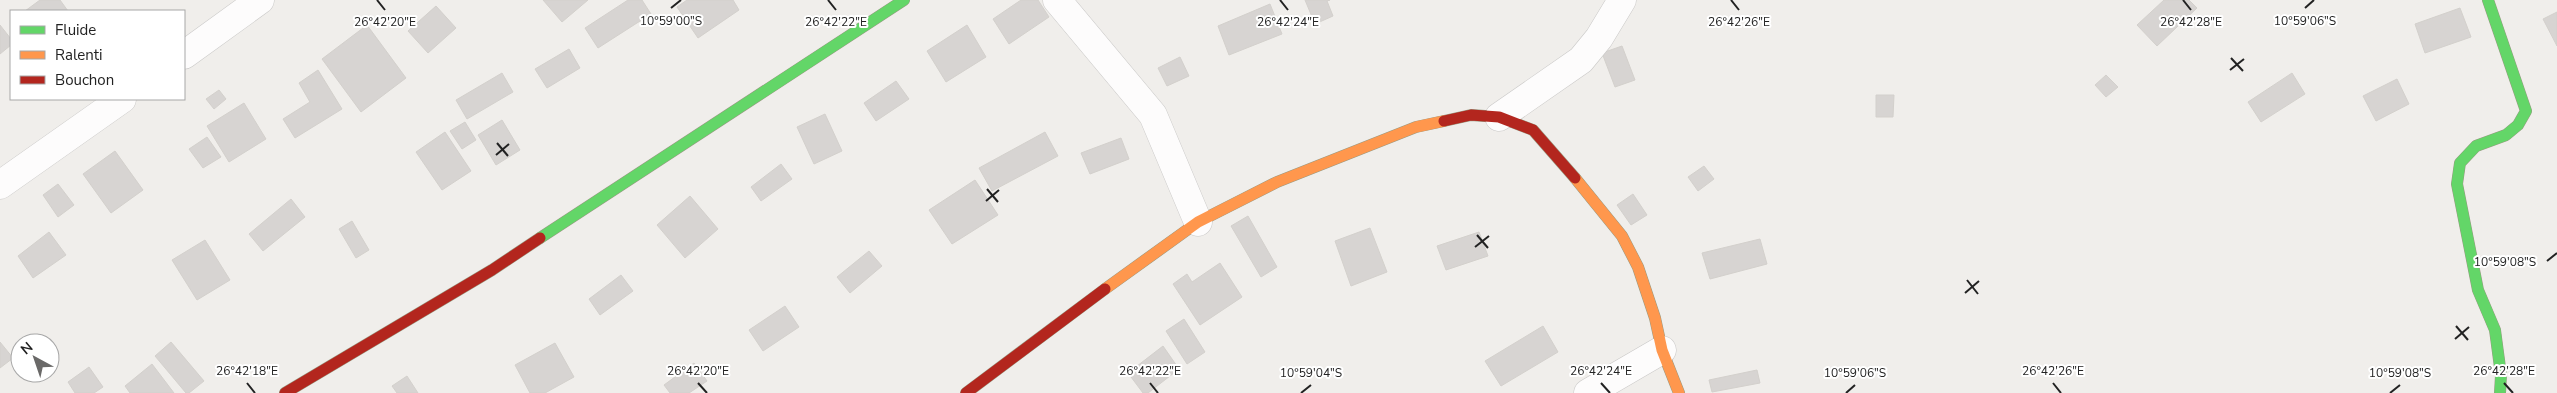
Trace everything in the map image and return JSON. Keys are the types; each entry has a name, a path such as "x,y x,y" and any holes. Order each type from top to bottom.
{"street":[{"path":"185,54 260,0"},
{"path":"285,393 492,270 788,74 904,0"},
{"path":"1057,0 1153,115 1198,222"},
{"path":"1499,117 1581,60 1599,38 1622,0"},
{"path":"2488,0 2526,111 2518,125 2506,135 2476,146 2460,163 2457,184 2478,290 2495,330 2501,375 2500,393"},
{"path":"0,185 121,100"},
{"path":"966,393 1198,222 1277,182 1416,127 1471,115 1499,117 1533,130 1603,210 1622,236 1638,267 1646,289 1662,350 1679,393"},
{"path":"1588,393 1662,350"}],"building":[{"path":"40,0 60,0 67,10 26,10"},
{"path":"543,0 588,0 562,22"},
{"path":"628,0 642,0 651,14 598,48 585,28"},
{"path":"687,0 733,0 739,10 698,38 677,7"},
{"path":"1021,0 1038,0 1049,17 1009,44 993,19"},
{"path":"1305,0 1330,0 1327,1 1333,16 1315,24"},
{"path":"2164,0 2189,0 2197,8 2157,46 2137,25"},
{"path":"1270,4 1282,34 1229,55 1218,26"},
{"path":"436,6 456,28 428,53 408,31"},
{"path":"2460,8 2471,37 2425,53 2415,24"},
{"path":"2557,12 2557,46 2543,19"},
{"path":"0,25 10,38 10,46 0,54"},
{"path":"367,25 406,78 361,112 322,59"},
{"path":"967,25 986,57 946,82 927,51"},
{"path":"1622,46 1635,80 1615,87 1602,53"},
{"path":"569,49 580,68 547,88 535,69"},
{"path":"1180,57 1189,76 1167,86 1158,68"},
{"path":"318,70 342,109 295,138 283,119 310,102 299,83"},
{"path":"502,73 513,92 467,119 456,100"},
{"path":"2292,73 2305,94 2261,122 2248,102"},
{"path":"2106,75 2118,87 2106,97 2095,85"},
{"path":"2397,79 2409,104 2376,121 2363,96"},
{"path":"896,81 909,99 876,121 864,103"},
{"path":"219,90 226,99 214,109 206,99"},
{"path":"1876,95 1894,95 1893,117 1876,117"},
{"path":"244,103 266,139 229,162 207,126"},
{"path":"825,114 842,151 814,164 797,127"},
{"path":"502,120 520,150 496,165 478,135"},
{"path":"465,122 476,140 462,149 450,131"},
{"path":"445,132 471,171 442,190 416,152"},
{"path":"1045,132 1058,156 992,191 979,168"},
{"path":"207,137 221,157 203,168 189,149"},
{"path":"1121,138 1129,159 1090,174 1081,153"},
{"path":"115,151 143,190 111,213 83,174"},
{"path":"781,164 792,179 761,201 751,187"},
{"path":"1704,166 1714,179 1698,191 1688,177"},
{"path":"975,180 998,215 952,244 929,210"},
{"path":"58,184 74,205 58,217 43,195"},
{"path":"1633,194 1647,215 1631,225 1617,205"},
{"path":"690,196 718,229 685,258 657,225"},
{"path":"291,199 305,217 263,251 249,234"},
{"path":"1248,216 1277,267 1261,277 1231,226"},
{"path":"352,221 369,250 356,258 339,229"},
{"path":"1370,228 1387,272 1351,286 1335,241"},
{"path":"49,232 66,255 33,278 18,256"},
{"path":"1479,232 1488,256 1446,270 1437,246"},
{"path":"1760,239 1767,264 1710,279 1702,253"},
{"path":"205,240 230,280 197,300 172,260"},
{"path":"869,251 882,266 850,293 837,277"},
{"path":"1220,263 1242,297 1200,325 1173,284 1187,274 1192,282"},
{"path":"621,275 633,291 600,315 589,299"},
{"path":"785,306 799,327 763,351 749,330"},
{"path":"1184,319 1205,352 1187,364 1166,331"},
{"path":"1543,326 1558,352 1501,386 1485,361"},
{"path":"0,342 10,354 10,360 0,368"},
{"path":"171,342 204,381 189,393 186,393 155,356"},
{"path":"555,343 574,377 545,393 530,393 515,365"},
{"path":"1163,346 1179,369 1148,393 1143,393 1128,373"},
{"path":"694,363 707,381 689,393 670,393 664,385"},
{"path":"152,364 174,393 130,393 125,386"},
{"path":"89,367 103,387 94,393 75,393 68,382"},
{"path":"1757,370 1760,383 1712,392 1709,380"},
{"path":"407,376 418,393 397,393 392,386"}],"traffic: fast":[{"path":"540,238 904,0"},
{"path":"2488,0 2526,111 2518,125 2506,135 2476,146 2460,163 2457,184 2478,290 2495,330 2501,375 2500,393"}],"traffic: slow":[{"path":"1105,289 1198,222 1277,182 1416,127 1444,121"},
{"path":"1575,178 1622,236 1638,267 1655,318 1662,350 1679,393"}],"traffic: jam":[{"path":"1444,121 1471,115 1499,117 1533,130 1575,178"},
{"path":"285,393 492,270 540,238"},
{"path":"966,393 1105,289"}]}
